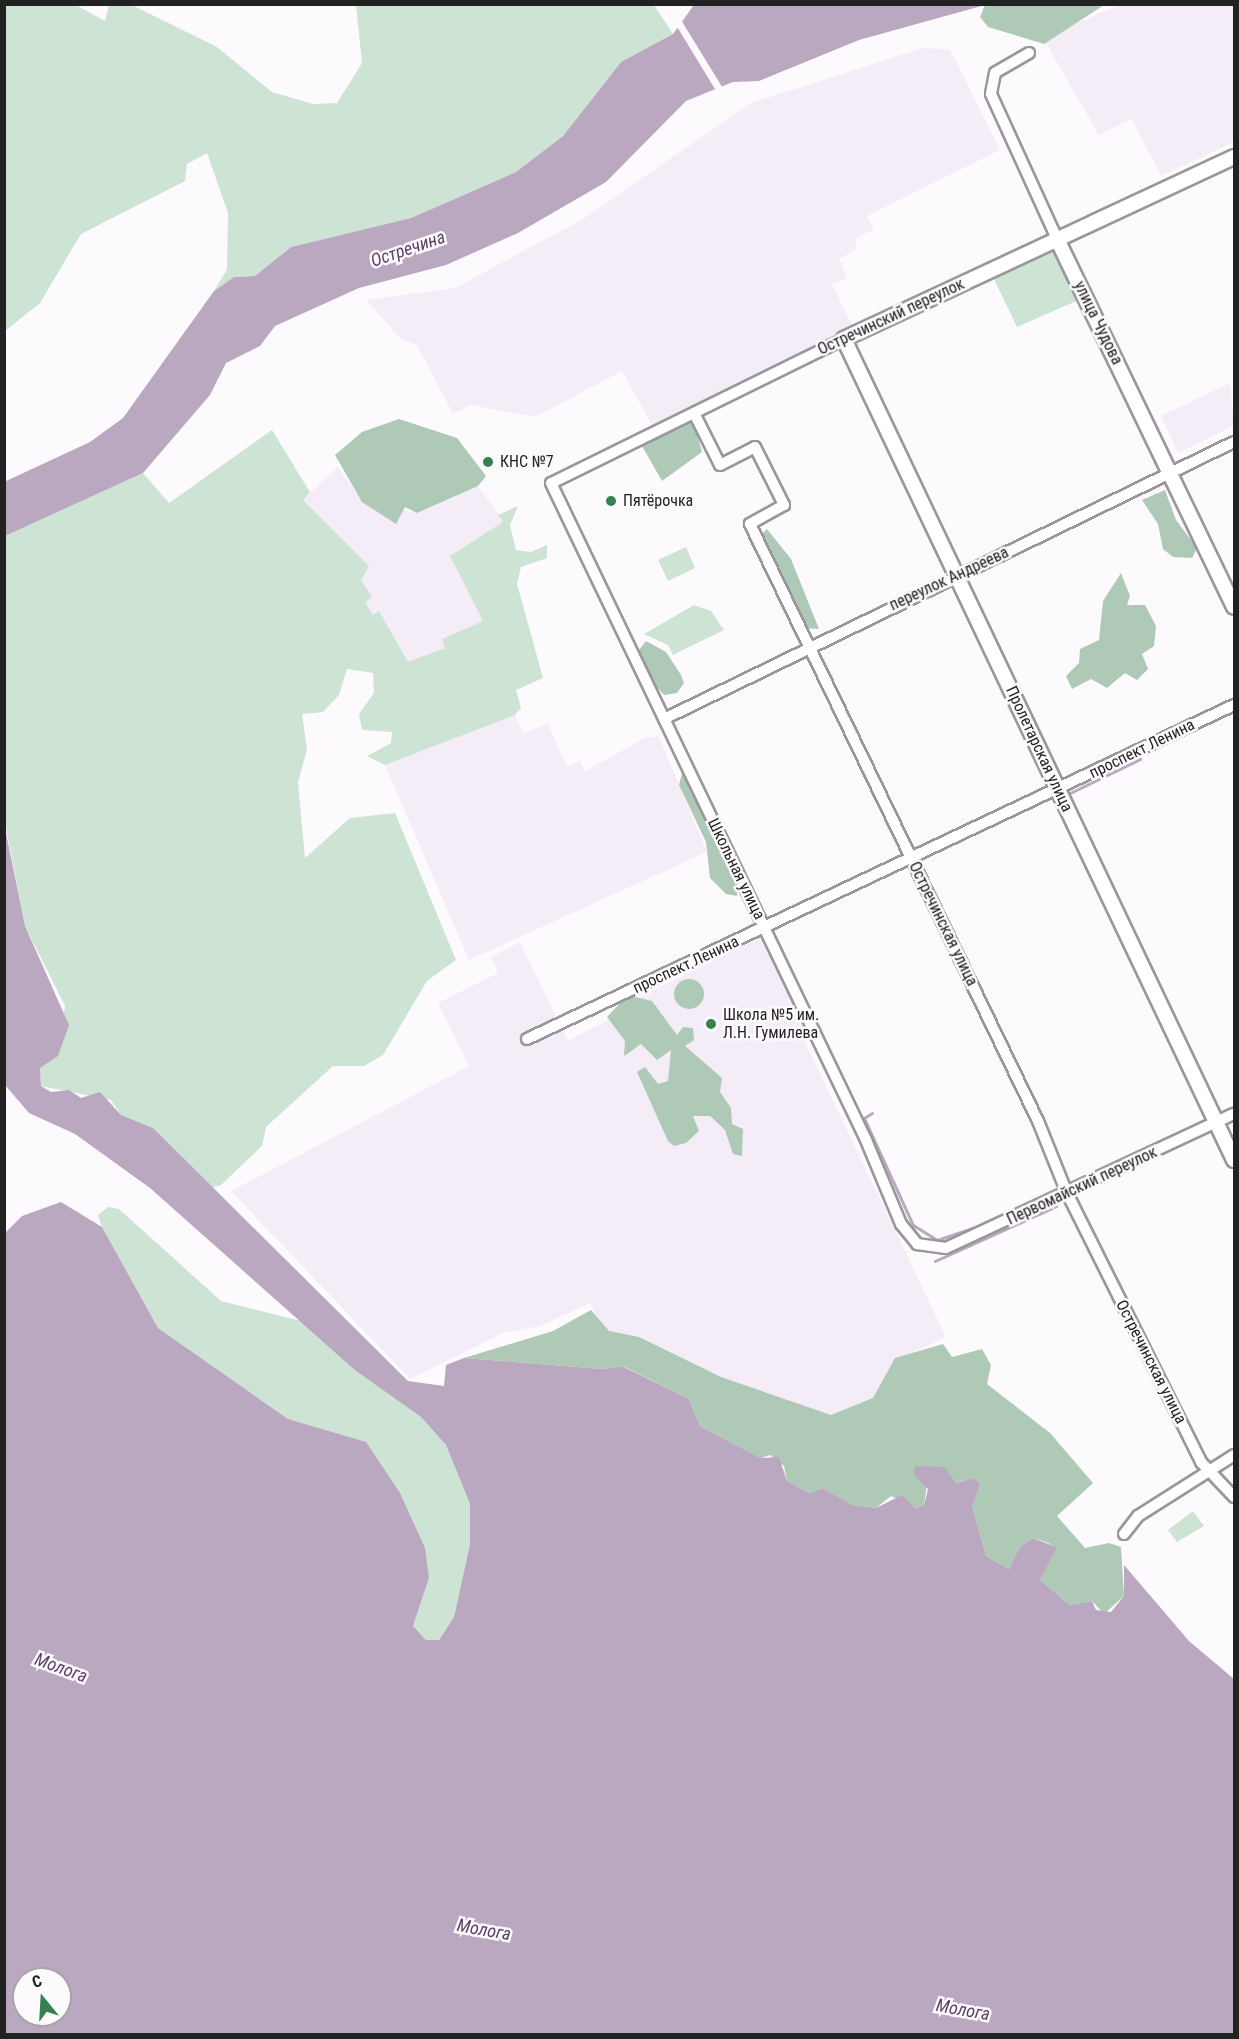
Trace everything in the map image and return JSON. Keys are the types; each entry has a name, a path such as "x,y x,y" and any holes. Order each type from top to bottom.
{"street":[{"name":"улица Чудова","path":"1029,53 995,73 991,94 1057,239 1234,607"},
{"name":"Остречинский переулок","path":"551,483 844,339 1057,239 1234,160"},
{"name":"Пролетарская улица","path":"844,339 1234,1160"},
{"name":"Остречинская улица","path":"694,412 720,465 755,447 784,505 750,524 1038,1121 1067,1193 1208,1468 1234,1497"},
{"name":"переулок Андреева","path":"664,719 809,646 1234,442"},
{"name":"Школьная улица","path":"551,483 765,929 901,1224 927,1248"},
{"name":"проспект Ленина","path":"527,1039 765,929 1234,705"},
{"name":"Первомайский переулок","path":"927,1248 946,1248 981,1234 1234,1114"},
{"path":"1124,1534 1138,1516 1208,1468 1234,1455"}],"shaded area":[{"path":"1119,5 1234,5 1234,142 1161,176 1132,119 1099,135 1043,38"},
{"path":"923,48 950,49 1000,150 867,216 874,229 857,238 855,250 839,259 847,278 832,284 853,327 653,427 622,371 535,417 471,405 453,414 417,345 401,339 366,300 455,288 583,219 751,103"},
{"path":"1230,383 1234,426 1178,453 1161,416"},
{"path":"338,467 362,502 417,513 478,486 504,522 450,556 483,621 443,639 445,648 408,663 379,612 373,615 365,602 371,597 361,580 302,500"},
{"path":"515,715 523,733 548,724 567,767 580,761 585,771 647,737 659,737 707,852 469,960 385,765"},
{"path":"762,937 810,1036 804,1040 946,1337 902,1358 872,1404 830,1420 606,1333 590,1303 540,1326 505,1332 410,1379 231,1191 469,1066 438,1003 498,973 491,957 520,942 568,1041 614,1017 611,1011"}],"green space":[{"path":"5,5 76,5 105,21 109,5 132,5 217,47 272,92 313,104 337,103 362,63 356,5 654,5 673,34 621,62 563,136 516,172 411,218 291,247 255,276 234,277 214,291 227,269 228,213 207,153 187,164 185,181 81,234 40,303 5,331"},
{"path":"985,5 1104,5 1044,44 988,27 980,17"},
{"path":"1054,250 1081,299 1017,327 993,277"},
{"path":"399,419 457,438 486,476 478,486 417,513 405,507 396,524 362,502 335,455 362,432"},
{"path":"693,419 702,452 662,481 642,446 646,438"},
{"path":"272,430 310,492 303,500 369,566 361,580 372,597 365,602 373,615 379,611 408,662 445,648 442,639 483,621 450,556 503,522 498,515 518,506 510,525 516,550 531,552 547,545 547,558 521,567 517,584 543,678 516,690 521,708 515,715 385,765 367,756 391,743 392,732 362,730 359,714 374,693 373,673 347,669 339,695 323,712 302,714 307,749 298,783 305,858 350,818 395,813 456,960 427,981 383,1055 364,1066 333,1066 266,1127 262,1146 221,1185 209,1189 153,1128 121,1115 111,1100 41,1086 40,1068 58,1056 65,1006 25,926 5,823 5,536 143,473 169,503"},
{"path":"1165,490 1176,520 1197,548 1192,558 1173,557 1163,549 1158,524 1142,500"},
{"path":"767,529 791,559 819,629 805,628 768,553 762,534"},
{"path":"686,547 695,568 668,581 658,560"},
{"path":"1121,573 1130,596 1127,605 1145,605 1156,626 1154,646 1142,654 1148,669 1137,680 1125,673 1107,688 1091,679 1072,689 1066,676 1079,663 1080,649 1099,640 1103,601"},
{"path":"694,605 711,611 724,630 673,655 668,645 644,634"},
{"path":"646,641 666,652 681,675 684,683 677,693 664,695 654,684 639,650"},
{"path":"682,773 737,876 737,896 726,894 710,878 706,842 679,785"},
{"path":"689,979 700,983 704,994 700,1005 689,1009 678,1005 674,994 678,983"},
{"path":"635,997 652,1001 677,1035 683,1027 693,1028 694,1040 685,1046 722,1078 720,1092 731,1108 732,1124 743,1129 742,1156 733,1154 725,1130 710,1116 693,1116 699,1131 686,1143 674,1146 668,1141 637,1072 645,1067 658,1084 668,1081 671,1050 657,1060 641,1044 624,1056 625,1041 607,1017 625,998"},
{"path":"108,1207 119,1209 221,1301 305,1322 356,1371 421,1417 446,1445 470,1504 470,1544 454,1617 439,1640 426,1640 413,1626 429,1578 366,1443 288,1419 158,1328 102,1227 98,1215"},
{"path":"591,1310 609,1331 639,1337 721,1377 831,1415 873,1398 895,1358 943,1344 952,1357 982,1349 991,1365 987,1384 1050,1433 1093,1483 1057,1516 1085,1548 1109,1543 1121,1547 1124,1596 1104,1614 1092,1601 1070,1605 1040,1580 1056,1547 1046,1542 1032,1538 1019,1548 1009,1569 986,1556 972,1505 973,1478 955,1483 914,1475 927,1484 924,1505 915,1508 891,1496 876,1508 853,1505 823,1488 809,1493 787,1481 784,1466 770,1455 761,1458 700,1426 689,1399 623,1366 604,1369 464,1358 553,1331"},
{"path":"1193,1511 1204,1526 1177,1542 1168,1530"}],"water":[{"name":"Остречина","path":"694,5 985,5 859,40 759,81 733,82 686,101 606,182 518,233 446,265 359,288 275,326 260,346 226,363 210,395 143,473 5,536 4,482 90,442 123,418 214,291 234,277 255,276 291,247 411,218 516,172 563,136 621,62 673,34"},
{"name":"Молога","path":"4,823 25,926 69,1025 58,1056 40,1068 41,1086 51,1092 69,1090 81,1098 100,1092 121,1115 153,1128 408,1381 444,1386 446,1365 464,1358 604,1369 622,1366 689,1399 700,1426 761,1458 779,1457 787,1481 809,1493 823,1488 853,1505 876,1508 902,1495 915,1508 924,1505 928,1489 914,1475 915,1466 944,1467 956,1483 973,1478 980,1484 972,1505 986,1556 1009,1569 1019,1548 1032,1538 1057,1547 1040,1580 1070,1605 1092,1601 1096,1610 1111,1612 1124,1596 1124,1565 1189,1641 1234,1679 1234,2034 5,2034 5,1233 22,1216 61,1202 102,1227 158,1328 288,1419 366,1442 400,1493 425,1548 429,1578 413,1626 426,1640 439,1640 454,1617 470,1544 470,1504 446,1445 421,1417 356,1371 150,1188 75,1134 29,1113 5,1085"}],"pier":[{"path":"681,20 724,90 718,94 676,25"}],"waterway":[{"path":"1070,793 1140,759"},
{"path":"872,1113 864,1118 913,1225 937,1240 978,1226"},
{"path":"935,1261 1056,1206"}],"place":[{"name":"КНС №7","path":"488,462"},
{"name":"Пятёрочка","path":"611,501"},
{"name":"Школа №5 им. Л.Н. Гумилева","path":"711,1024"}]}
